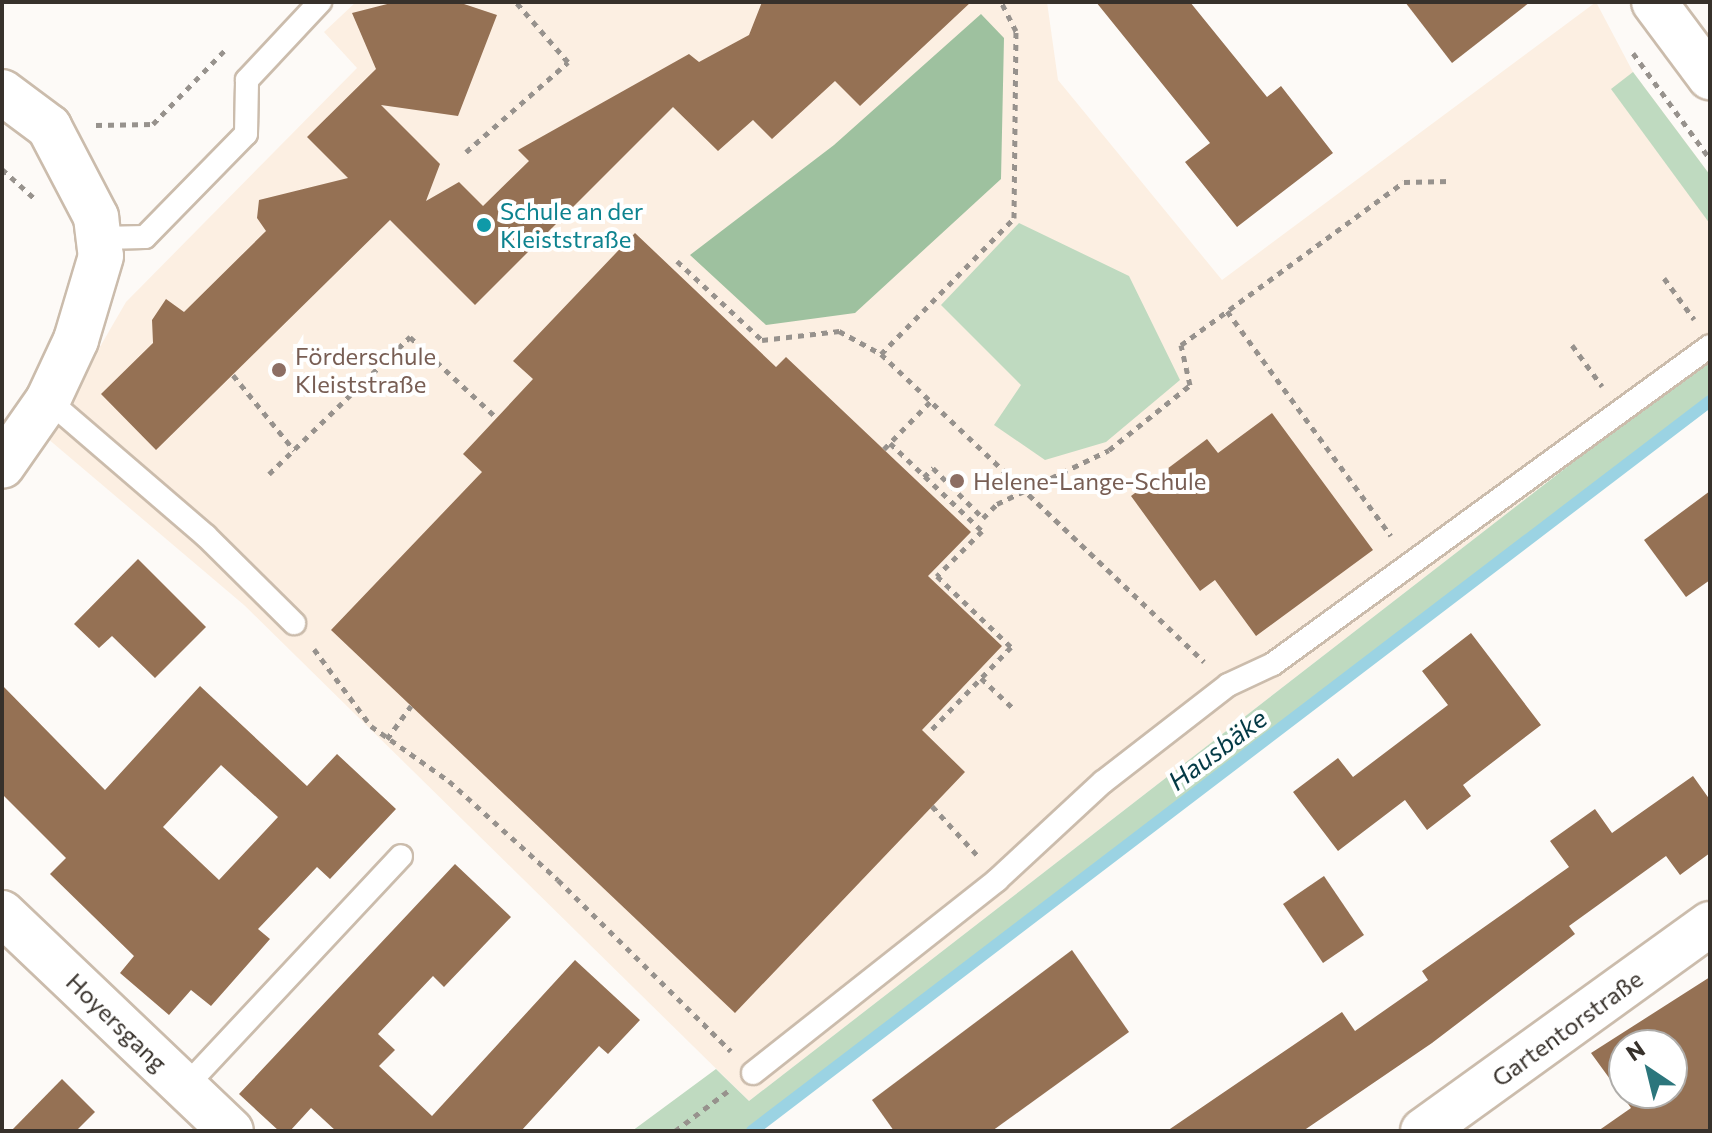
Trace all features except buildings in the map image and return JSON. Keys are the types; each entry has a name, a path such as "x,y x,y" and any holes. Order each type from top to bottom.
{"street":[{"path":"1654,2 1710,77"},
{"path":"2,92 49,127 101,238 98,275 48,400 2,466"},
{"name":"Hoyersgang","path":"2,913 231,1131"},
{"name":"Gartentorstraße","path":"1423,1131 1472,1117 1710,924"}],"lane":[{"path":"101,238 145,237 246,134 247,80 320,2"},
{"path":"753,1073 997,880 1103,782 1228,685 1273,664 1408,560 1620,412 1705,337"},
{"path":"48,400 206,536 294,623"},
{"path":"185,1087 401,856"}],"path":[{"path":"466,152 568,62 516,2"},
{"path":"881,354 1014,218 1016,31 1001,2"},
{"path":"49,127 153,124 229,46"},
{"path":"924,477 933,468 983,518 1026,491 1109,450 1190,385 1181,345 1404,182 1450,181"},
{"path":"677,261 762,340 839,331 881,354 1228,685"},
{"path":"1664,278 1705,337"},
{"path":"1227,311 1408,560"},
{"path":"269,474 410,337 497,418"},
{"path":"1572,345 1620,412"},
{"path":"233,375 294,450"},
{"path":"884,449 930,402"},
{"path":"890,443 982,531 937,576 1011,647 931,730"},
{"path":"294,623 387,739 449,781 548,870 753,1073 675,1131"},
{"path":"982,677 1014,709"},
{"path":"387,739 411,706"},
{"path":"932,806 963,837"}],"shaded area":[{"name":"Helene-Lange-Schule","path":"356,2 1047,2 1058,80 1222,280 1596,2 1633,72 1710,175 1710,356 749,1101 244,605 47,438 126,302 357,68 324,32"}],"green space":[{"path":"981,14 1004,38 1001,179 855,313 766,325 690,255 834,145"},
{"path":"1633,72 1710,175 1710,224 1611,89"},
{"path":"1019,223 1129,276 1180,380 1106,442 1045,460 994,425 1021,385 941,305"},
{"path":"1710,356 1710,408 748,1131 632,1131 716,1069 749,1101"}],"waterway":[{"name":"Hausbäke","path":"752,1131 1710,401"}],"place":[{"name":"Schule an der Kleiststraße","path":"484,225"},
{"name":"Förderschule Kleiststraße","path":"279,370"},
{"name":"Helene-Lange-Schule","path":"957,481"}]}
